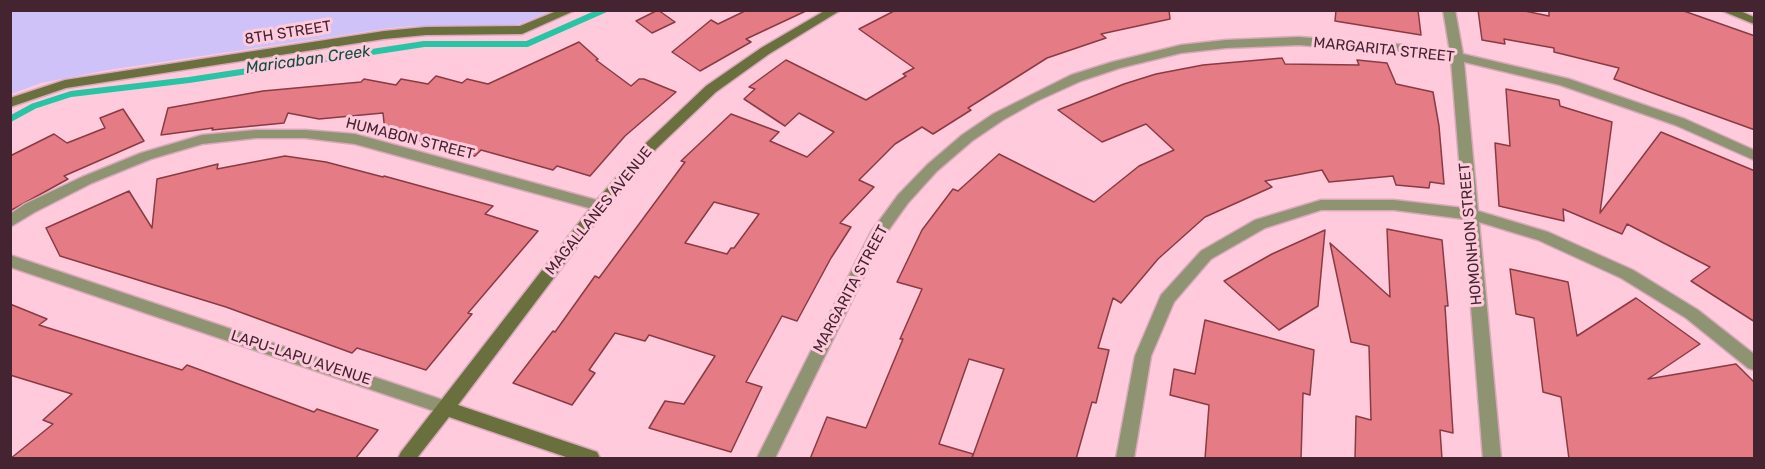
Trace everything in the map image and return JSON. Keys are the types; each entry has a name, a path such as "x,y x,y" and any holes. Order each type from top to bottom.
{"street":[{"name":"8TH STREET","path":"10,103 66,84 384,35 426,31 522,30 570,10"},
{"name":"HOMONHON STREET","path":"1449,10 1457,57 1492,459"},
{"path":"1726,10 1755,21"},
{"name":"MAGALLANES AVENUE","path":"407,459 600,206 651,146 711,89 765,51 833,11"},
{"name":"MARGARITA STREET","path":"766,459 876,236 903,199 932,168 967,138 998,117 1076,78 1116,64 1181,49 1226,44 1299,41 1360,44 1457,57 1609,96 1680,122 1755,155"},
{"name":"HUMABON STREET","path":"10,222 30,208 87,180 146,156 202,140 256,134 305,134 355,139 600,206"},
{"path":"1125,459 1143,357 1167,299 1206,255 1260,224 1321,205 1394,205 1469,214 1543,236 1627,274 1692,314 1755,363"},
{"name":"LAPU-LAPU AVENUE","path":"10,261 591,459"}],"shaded area":[{"path":"10,11 552,11 514,26 390,28 108,70 41,83 11,94"}],"building":[{"path":"658,10 675,22 652,33 636,21"},
{"path":"747,10 808,10 746,39 751,42 700,71 672,52 711,20 718,24"},
{"path":"896,10 1169,10 1170,19 1101,34 1106,38 1047,58 968,108 971,110 933,134 922,127 895,144 859,180 874,187 840,223 851,227 831,258 797,321 782,316 746,382 762,387 731,452 649,428 665,401 684,404 715,356 649,335 645,341 615,333 589,370 595,373 572,405 513,383 553,331 555,332 595,276 599,278 685,162 681,161 731,114 779,132 770,141 807,157 834,132 799,113 785,126 744,99 755,89 749,87 786,60 866,100 906,76 903,74 914,68 859,29","holes":["714,202 759,214 727,254 685,243"]},
{"path":"1336,10 1418,10 1421,35 1335,21"},
{"path":"1478,10 1520,10 1549,16 1549,10 1681,10 1755,36 1755,130 1614,79 1619,68 1554,52 1554,48 1504,39 1505,44 1482,40"},
{"path":"579,42 598,59 596,60 631,86 639,79 644,79 676,92 625,136 590,176 557,166 553,170 481,150 475,156 385,132 383,113 319,119 288,113 284,123 212,130 213,128 161,135 168,108 263,91 361,82 364,79 396,85 401,79 428,84 436,76 462,83 467,79 488,84"},
{"path":"1282,58 1285,64 1359,65 1357,60 1387,63 1396,84 1433,92 1439,126 1444,184 1430,182 1429,188 1396,185 1393,176 1329,182 1322,170 1265,181 1272,187 1205,217 1158,259 1121,303 1113,298 1098,348 1109,350 1096,403 1092,402 1076,459 810,459 827,417 866,428 922,289 897,282 922,230 953,189 958,191 999,154 1094,202 1139,166 1174,150 1146,124 1102,142 1058,110 1156,74 1203,65","holes":["969,359 1004,369 972,458 973,454 939,444"]},
{"path":"1506,89 1559,100 1560,106 1612,122 1600,213 1661,132 1755,171 1755,322 1691,281 1710,267 1627,224 1622,234 1563,209 1564,221 1499,206 1495,143 1510,146"},
{"path":"123,109 144,141 64,176 68,179 10,211 10,156 54,134 67,143 105,128 100,118"},
{"path":"285,156 326,162 493,206 485,214 538,231 468,313 472,314 426,370 357,348 352,353 226,307 60,256 46,228 129,191 152,228 157,179 218,164 217,169"},
{"path":"1387,229 1442,240 1448,306 1445,306 1453,433 1440,430 1442,459 1355,459 1356,416 1371,420 1369,346 1351,342 1330,243 1390,297"},
{"path":"1325,230 1318,306 1279,330 1224,281 1272,254"},
{"path":"1510,269 1568,282 1577,336 1636,298 1700,344 1648,379 1736,364 1755,383 1755,459 1569,459 1561,397 1543,392 1534,318 1516,314"},
{"path":"10,304 47,319 39,325 182,370 187,365 314,412 317,409 378,430 355,459 10,459 53,424 43,420 72,394 10,375"},
{"path":"1205,320 1314,350 1310,395 1303,393 1301,459 1205,459 1209,405 1170,395 1174,369 1195,374"}],"waterway":[{"name":"Maricaban Creek","path":"10,119 34,106 71,94 189,80 424,44 527,44 604,10"}]}
